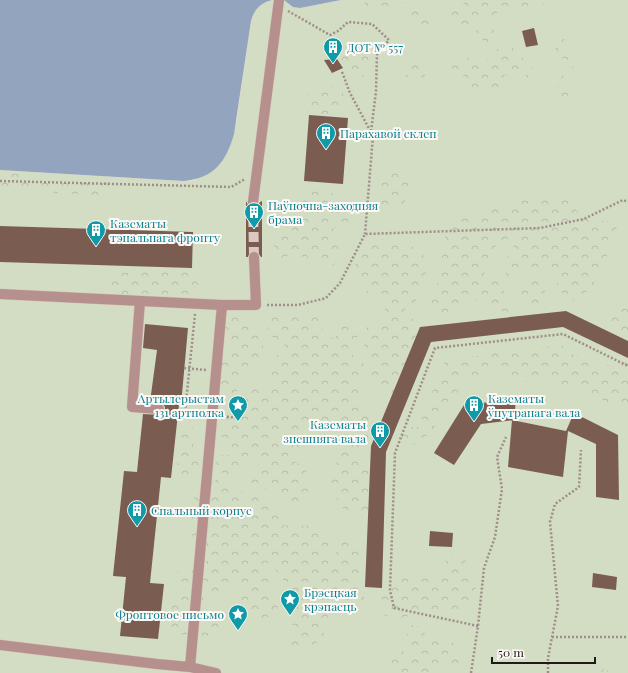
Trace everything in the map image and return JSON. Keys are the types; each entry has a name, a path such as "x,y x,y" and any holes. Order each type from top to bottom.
{"street":[{"path":"254,202 279,3"},
{"path":"0,294 196,304 256,305 254,257"},
{"path":"140,301 132,406 159,409"},
{"path":"190,666 222,305"},
{"path":"0,645 157,664 190,666 216,673"}],"path":[{"path":"256,305 298,305 326,298 340,283 366,234 371,132 376,91 377,54 389,40 372,24 348,22 330,36 279,3"},
{"path":"342,72 350,93 371,132"},
{"path":"0,181 231,187 258,172"},
{"path":"366,234 540,228 584,219 623,200 628,202"},
{"path":"196,304 185,412 212,415"},
{"path":"478,626 394,608 390,590 395,453 435,348 563,334 628,366"},
{"path":"184,368 216,370"},
{"path":"471,673 484,568 495,537 502,489 497,457 506,437"},
{"path":"548,673 548,658 558,606 550,522 555,504 579,487 581,450"},
{"path":"552,637 628,637"}],"green space":[{"path":"272,0 285,0 293,7 300,8 341,0 628,0 628,673 0,673 0,170 184,181 195,180 236,123 251,21 258,8 264,3"},
{"path":"364,0 417,0 413,3 402,3 389,16 366,8"},
{"path":"461,0 544,0 545,3 532,8 510,7 487,18 480,14 473,19 465,30 454,27 448,13 453,8 466,7"},
{"path":"414,10 424,10 434,19 430,27 418,29 409,22 406,15"},
{"path":"482,24 494,28 496,38 489,45 478,37 476,29"},
{"path":"559,35 569,44 566,49 571,53 575,64 569,73 563,74 565,91 573,94 573,103 563,102 558,91 557,69 562,70 566,67 562,57 556,52 554,39"},
{"path":"355,46 359,53 367,49 369,57 369,71 361,78 347,70 336,53 340,47"},
{"path":"512,47 534,70 533,75 528,79 526,75 520,72 518,77 504,75 506,82 501,90 482,88 483,93 477,98 470,93 467,88 464,82 463,74 457,76 450,65 455,57 459,58 462,63 470,56 476,64 487,62 489,52 500,48"},
{"path":"409,61 420,62 426,71 424,79 416,83 406,76 404,69"},
{"path":"329,85 343,90 344,109 329,121 313,120 305,108 308,94 319,87"},
{"path":"398,164 406,171 414,188 405,196 405,211 381,207 376,186 384,170"},
{"path":"0,173 18,174 29,178 73,177 78,179 86,177 112,180 114,190 104,196 54,193 48,187 0,192"},
{"path":"319,189 330,191 345,205 349,221 344,228 333,228 340,243 340,260 333,265 321,261 307,244 304,249 309,259 293,254 278,259 273,249 279,235 293,230 287,225 294,213 300,220 306,217 296,207 300,191"},
{"path":"544,197 554,203 566,198 584,219 617,222 616,238 606,249 609,269 597,274 593,287 570,303 557,286 558,276 550,268 540,269 545,289 546,309 526,305 519,292 535,275 521,267 519,281 507,276 500,260 509,256 516,250 507,238 490,254 486,263 484,276 500,283 512,307 507,313 494,309 483,301 466,299 453,315 444,319 427,305 437,287 439,262 448,245 441,227 461,211 480,215 488,205 499,201 511,210 521,200 532,201"},
{"path":"379,239 407,242 424,256 426,274 423,287 414,304 404,310 413,319 426,340 403,390 384,395 369,378 371,364 363,342 368,323 386,319 384,303 368,294 360,281 348,277 366,246"},
{"path":"174,269 190,274 200,286 193,297 168,299 127,296 112,291 110,279 122,273 146,270 157,274"},
{"path":"617,304 628,310 628,338 608,327 604,315"},
{"path":"235,309 242,312 251,321 257,331 265,351 257,363 248,370 241,369 239,389 229,398 219,394 221,381 226,377 221,371 223,349 231,350 224,340 225,318"},
{"path":"307,311 318,319 326,337 335,338 341,327 339,315 346,313 358,329 356,344 347,352 363,360 365,371 353,383 361,397 356,404 362,405 372,424 368,433 371,435 361,457 379,482 372,506 360,515 346,513 335,496 329,470 338,461 332,451 339,448 342,443 337,437 330,441 316,434 313,427 300,436 309,441 309,451 295,450 292,460 306,469 309,497 300,508 288,508 267,489 250,487 246,477 255,471 259,463 252,456 242,461 240,473 225,475 214,466 218,455 230,455 216,423 220,410 227,415 230,413 230,407 242,396 259,387 271,393 275,385 269,372 273,359 287,347 273,338 267,328 272,317"},
{"path":"565,346 575,356 583,357 590,365 602,370 610,363 618,359 628,363 628,410 591,394 572,380 566,387 544,373 532,383 498,372 488,367 482,375 464,375 457,389 459,396 449,399 442,412 431,415 435,427 420,442 412,445 396,438 402,424 408,427 423,427 422,417 445,361 462,356 477,356 499,347 516,354 527,356 530,349"},
{"path":"183,426 202,430 193,443 200,468 186,477 176,472"},
{"path":"219,478 247,494 266,497 283,510 279,525 317,525 329,541 328,558 335,561 338,541 345,538 363,559 357,580 368,607 350,610 340,595 328,612 327,627 320,641 291,655 283,641 296,633 287,610 289,593 280,574 265,561 263,573 271,584 271,591 277,597 278,616 253,619 238,608 239,588 233,581 215,595 203,594 203,611 219,623 219,630 210,639 198,634 178,635 166,623 168,600 177,603 181,594 175,571 184,575 190,562 205,565 207,558 193,547 191,516 195,494"},
{"path":"447,553 464,558 476,584 472,599 461,616 433,611 400,618 382,615 382,597 396,575 447,574 445,563"},
{"path":"408,624 422,627 428,641 451,638 464,664 459,671 449,672 443,663 436,666 434,673 393,673 390,656 398,648 412,657 417,655 407,641"},
{"path":"599,664 604,670 621,673 591,673 589,670"}],"water":[{"path":"0,0 272,0 264,3 258,8 251,21 234,134 223,160 211,172 194,179 184,181 0,170"},
{"path":"284,0 341,0 300,8 293,7"}],"building":[{"path":"534,28 538,45 526,47 522,31"},
{"name":"ДОТ № 557","path":"337,59 343,68 332,73 324,60"},
{"name":"Парахавой склеп","path":"309,115 348,118 343,184 304,181"},
{"name":"Паўночна-заходняя брама","path":"246,201 249,207 253,208 258,206 262,201 262,257 257,251 254,251 250,252 248,257 246,257"},
{"name":"Казематы тэнальнага фронту","path":"0,226 193,232 192,268 0,262"},
{"name":"Казематы знешняга вала","path":"566,311 628,341 628,358 563,327 431,342 386,452 382,588 365,587 371,446 420,327"},
{"name":"Спальный корпус","path":"145,324 188,328 181,405 179,404 171,478 161,477 150,583 164,584 158,639 120,636 126,577 113,576 124,471 137,472 143,414 161,415 165,410 162,403 150,402 157,350 143,348"},
{"path":"516,399 514,420 481,424 454,465 434,453 464,405"},
{"name":"Казематы ўнутранага вала","path":"574,413 618,435 619,500 596,497 596,444 568,431 563,477 508,467 512,420 566,431"},
{"path":"430,531 453,533 452,547 429,546"},
{"path":"593,573 617,577 616,590 592,587"}],"tunnel":[{"path":"253,202 254,257"}],"place":[{"name":"ДОТ № 557","path":"333,64"},
{"name":"Парахавой склеп","path":"326,150"},
{"name":"Паўночна-заходняя брама","path":"254,229"},
{"name":"Казематы тэнальнага фронту","path":"96,247"},
{"name":"Артылерыстам 131 артполка","path":"238,422"},
{"name":"Казематы ўнутранага вала","path":"474,422"},
{"name":"Казематы знешняга вала","path":"380,448"},
{"name":"Спальный корпус","path":"137,527"},
{"name":"Брэсцкая крэпасць","path":"290,616"},
{"name":"Фронтовое письмо","path":"238,631"}]}
